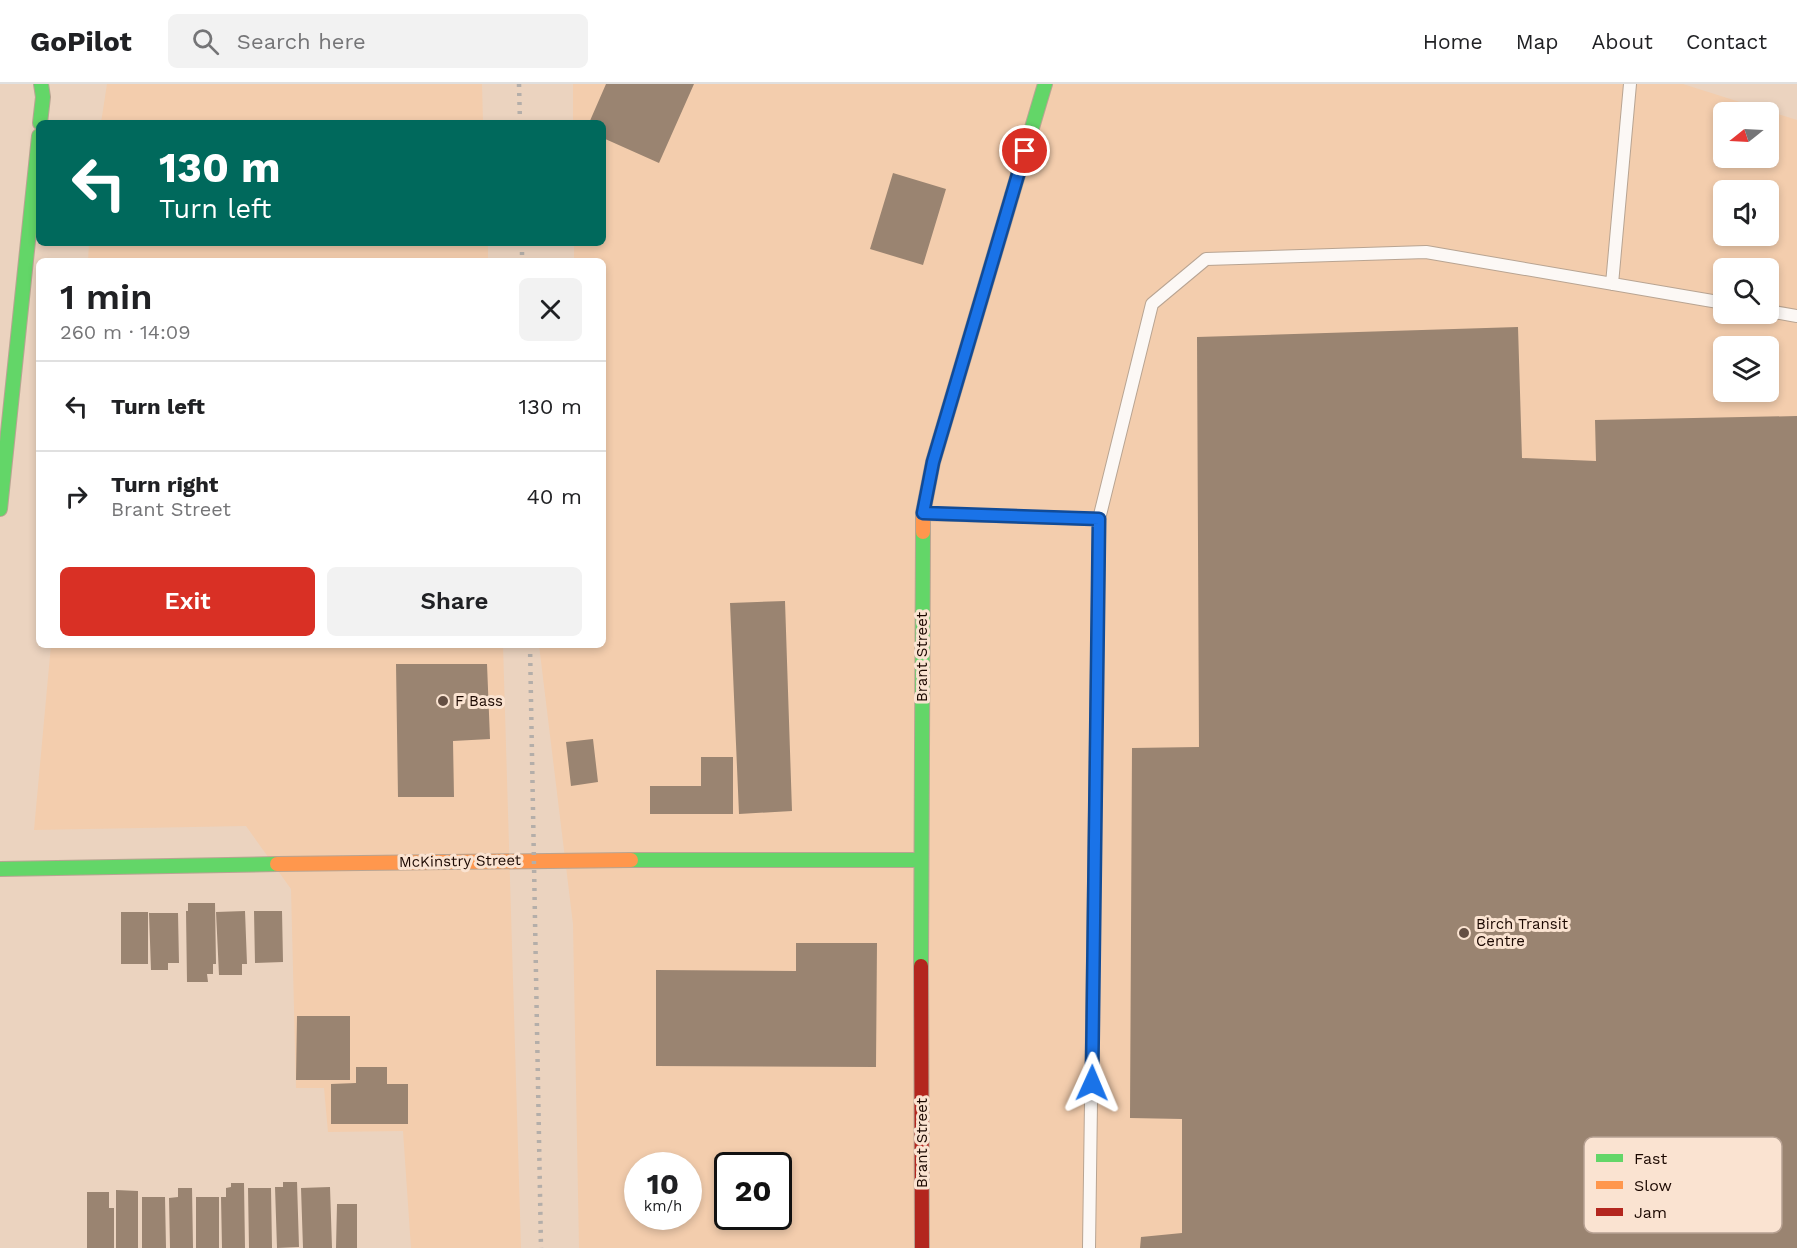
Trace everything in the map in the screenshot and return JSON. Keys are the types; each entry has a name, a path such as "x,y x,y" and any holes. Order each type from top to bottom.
{"street":[{"path":"40,120 42,91 52,84"},
{"name":"Brant Street","path":"922,1248 923,513 933,462 1045,84"},
{"path":"0,509 36,165"},
{"name":"McKinstry Street","path":"0,869 534,860 921,860"}],"lane":[{"path":"1612,284 1630,84"},
{"path":"1089,1248 1099,519 1152,304 1206,260 1426,252 1713,301"},
{"path":"1779,313 1797,316"},
{"path":"923,513 1099,519"}],"shaded area":[{"path":"107,84 482,84 483,120 101,120"},
{"path":"573,84 1683,84 1740,102 1713,102 1713,168 1779,168 1779,114 1797,120 1797,1248 579,1248 573,924 539,648 606,648 606,258 574,258 574,246 606,246 606,120 573,120"},
{"path":"89,246 488,246 488,258 88,258"},
{"path":"51,648 503,648 521,1248 411,1248 403,1131 328,1132 324,1088 296,1088 291,889 246,826 34,830"}],"building":[{"path":"606,84 694,84 659,163 606,139 606,120 590,120"},
{"path":"893,173 946,189 923,265 870,249"},
{"name":"Birch Transit Centre","path":"1518,327 1522,458 1596,461 1595,420 1797,416 1797,1248 1140,1248 1141,1237 1182,1233 1182,1119 1130,1118 1132,748 1199,747 1197,337"},
{"path":"785,601 792,811 739,814 730,603"},
{"name":"F Bass","path":"396,664 487,664 490,739 453,741 454,797 398,797"},
{"path":"593,739 598,782 571,786 566,742"},
{"path":"701,757 733,757 733,814 650,814 650,786 701,786"},
{"path":"188,903 215,903 216,964 213,964 213,974 207,974 208,982 187,982 186,911 188,911"},
{"path":"245,911 247,964 242,964 242,975 219,975 216,912"},
{"path":"254,911 282,911 283,962 255,963"},
{"path":"121,912 148,912 148,964 121,964"},
{"path":"149,913 178,913 179,963 168,963 168,970 151,970"},
{"path":"796,943 877,943 876,1067 656,1066 656,970 796,971"},
{"path":"297,1016 350,1016 350,1080 296,1080"},
{"path":"356,1067 387,1067 387,1084 408,1084 408,1124 331,1124 331,1084 356,1083"},
{"path":"283,1182 297,1182 299,1247 277,1248 275,1187 283,1187"},
{"path":"231,1183 244,1183 245,1248 222,1248 221,1197 226,1197 226,1188 231,1187"},
{"path":"330,1187 332,1248 303,1248 301,1188"},
{"path":"178,1188 192,1188 193,1248 170,1248 169,1198 178,1197"},
{"path":"248,1188 271,1188 272,1248 249,1248"},
{"path":"116,1190 138,1191 138,1248 116,1248"},
{"path":"87,1192 109,1192 109,1208 114,1208 114,1248 87,1248"},
{"path":"142,1197 165,1197 166,1248 142,1248"},
{"path":"196,1197 219,1197 219,1248 196,1248"},
{"path":"337,1204 357,1204 357,1248 336,1248"}],"railway":[{"path":"519,84 520,120"},
{"path":"522,246 522,258"},
{"path":"530,648 541,1248"}],"traffic: fast":[{"path":"40,120 43,97 41,84"},
{"path":"1012,195 1045,84"},
{"path":"0,509 36,165"},
{"path":"921,966 923,532"},
{"path":"631,860 921,860"},
{"path":"0,869 277,864"}],"traffic: slow":[{"path":"923,532 923,513 933,462 1012,195"},
{"path":"277,864 631,860"}],"traffic: jam":[{"path":"921,966 922,1248"}],"place":[{"name":"F Bass","path":"443,701"},
{"name":"Birch Transit Centre","path":"1464,933"}],"route":[{"path":"1025,151 933,462 923,513 1099,519 1092,1083"}]}
